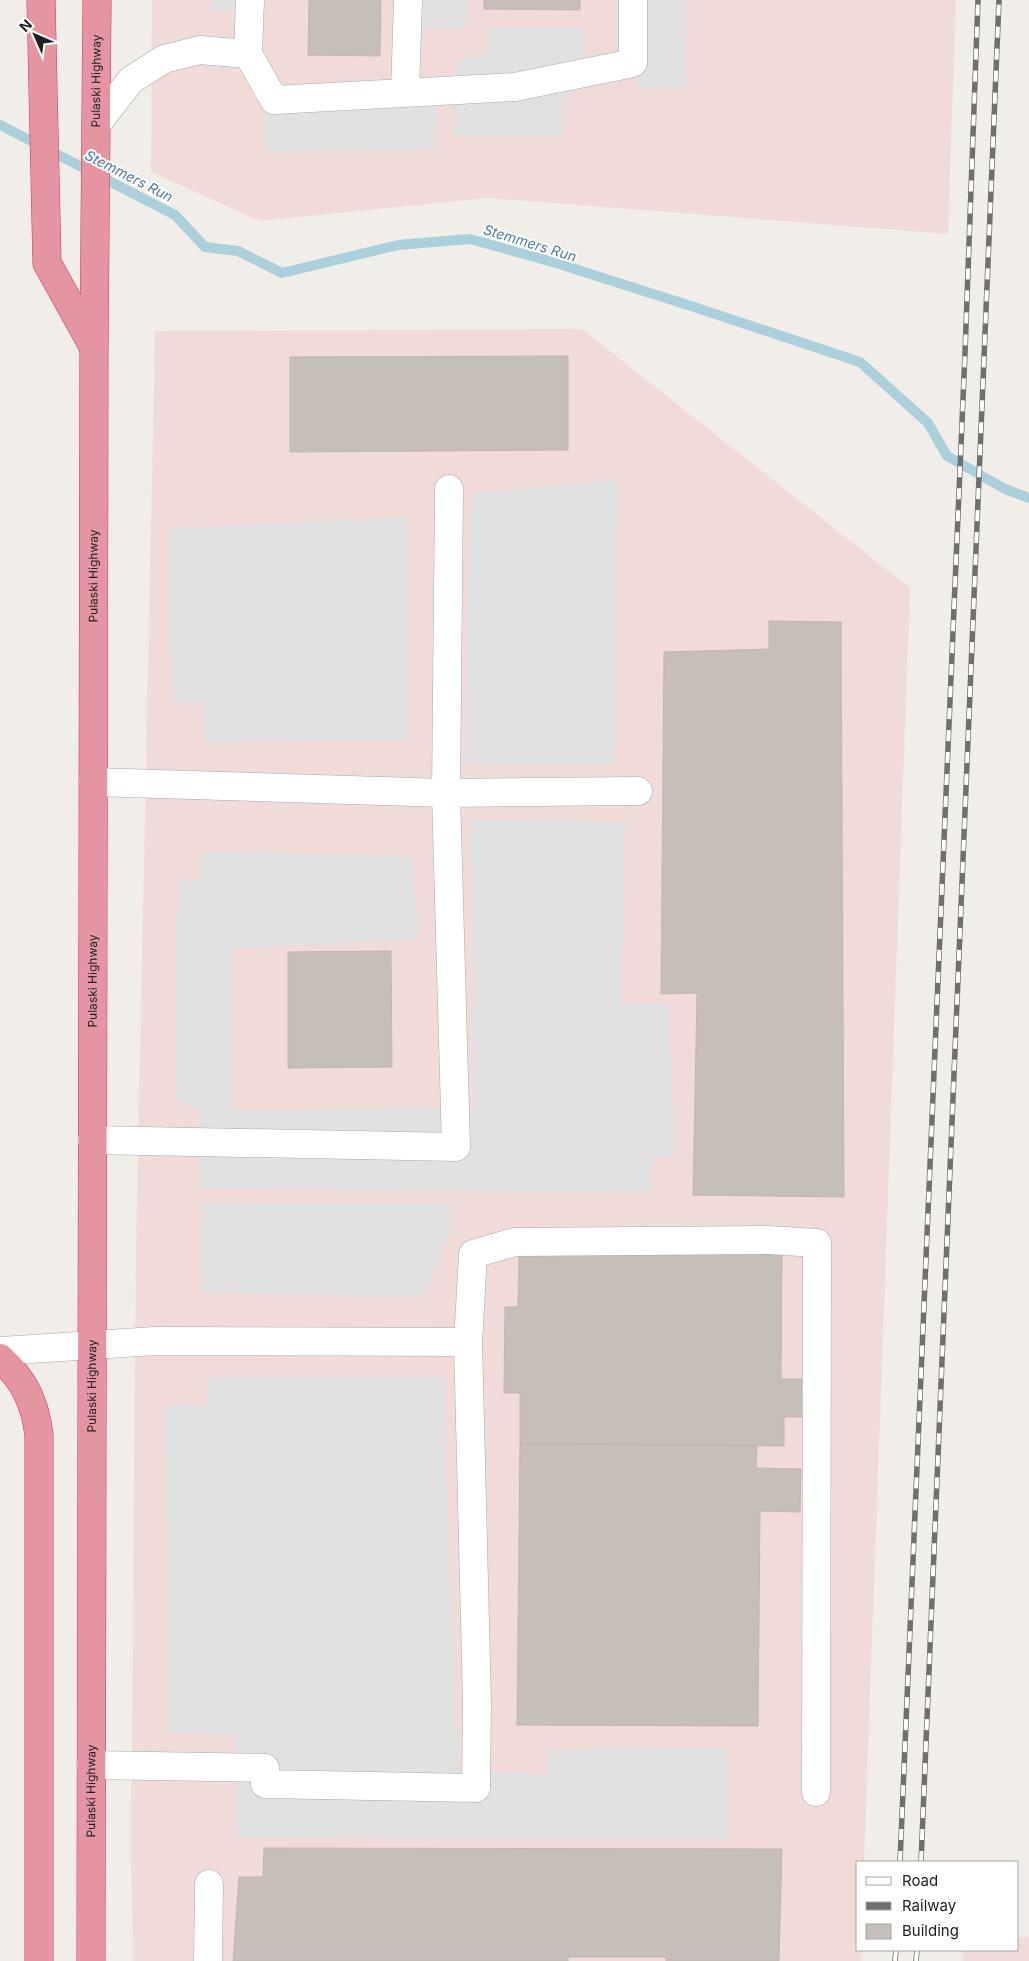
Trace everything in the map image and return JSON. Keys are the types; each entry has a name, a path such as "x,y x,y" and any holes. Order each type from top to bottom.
{"highway":[{"path":"40,0 47,263 94,348"},
{"name":"Pulaski Highway","path":"91,1961 94,348 97,0"},
{"path":"0,1358 11,1368 25,1387 37,1415 39,1434 39,1961"}],"lane":[{"path":"250,0 248,54 274,100 515,87 634,63 633,0"},
{"path":"405,93 408,0"},
{"path":"96,137 131,80 164,59 200,50 248,54"},
{"path":"92,1140 456,1147 446,793 450,488"},
{"path":"93,782 446,793 638,792"},
{"path":"91,1765 265,1768 265,1784 476,1788 477,1703 468,1342 473,1254 516,1242 768,1240 817,1242 816,1792"},
{"path":"0,1351 155,1341 468,1342"},
{"path":"208,1961 209,1884"}],"shaded area":[{"path":"152,0 956,0 948,234 488,198 260,221 151,172"},
{"path":"211,0 254,0 254,9 211,11"},
{"path":"416,0 468,0 466,28 416,31"},
{"path":"636,0 685,0 686,89 637,88"},
{"path":"486,28 584,28 584,90 571,93 563,101 563,136 454,136 454,106 437,106 434,149 264,152 264,97 457,87 457,61 486,56"},
{"path":"582,329 910,588 864,1861 856,1861 856,1951 861,1951 861,1961 133,1961 131,1843 136,1247 155,331"},
{"path":"619,480 615,764 466,765 470,494"},
{"path":"409,517 409,739 204,742 204,703 172,702 169,529"},
{"path":"469,820 626,822 622,1005 670,1003 674,1156 652,1157 650,1193 199,1188 198,1110 176,1099 177,880 197,880 200,852 412,856 420,939 233,948 231,1110 474,1109"},
{"path":"201,1203 450,1204 451,1232 425,1297 202,1293"},
{"path":"208,1377 443,1377 458,1769 549,1776 547,1750 728,1748 731,1839 236,1838 236,1735 167,1732 165,1405 206,1406"},
{"path":"1029,1936 1029,1961 963,1961 963,1951 1019,1951 1019,1938"}],"building":[{"path":"309,0 381,0 380,56 308,55"},
{"path":"484,0 580,0 580,10 484,9"},
{"path":"568,356 568,450 290,452 290,357"},
{"path":"769,621 841,622 844,1197 693,1195 697,993 661,994 664,652 769,649"},
{"path":"391,951 392,1067 288,1068 288,952"},
{"path":"519,1251 782,1253 781,1379 805,1379 804,1417 784,1417 784,1446 520,1444 520,1393 504,1393 505,1307 518,1307"},
{"path":"520,1444 757,1445 756,1468 801,1469 800,1512 760,1511 758,1726 517,1725"},
{"path":"264,1848 782,1849 779,1961 666,1961 666,1957 568,1957 568,1961 233,1961 239,1877 263,1877"}],"waterway":[{"name":"Stemmers Run","path":"0,125 175,215 205,247 238,251 282,273 398,245 470,239 556,263 860,362 928,423 947,456 1005,489 1029,498"}],"railway":[{"path":"900,1861 965,353 978,0"},
{"path":"921,1861 999,0"},
{"path":"895,1961 896,1951"},
{"path":"916,1961 917,1951"}]}
